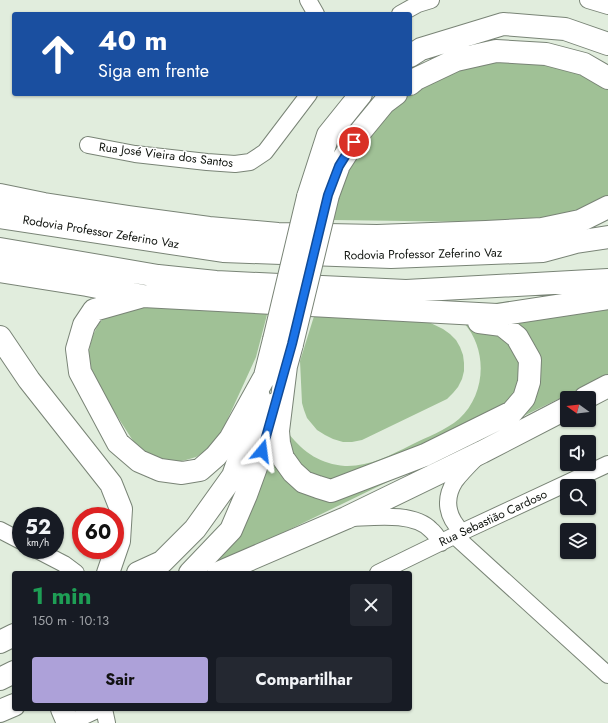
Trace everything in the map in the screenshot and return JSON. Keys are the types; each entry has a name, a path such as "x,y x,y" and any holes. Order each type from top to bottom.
{"main road":[{"path":"412,55 421,49 503,24 565,29 608,44"},
{"path":"412,82 456,60 496,51 546,54 584,64 608,78"},
{"path":"143,296 94,310 84,325 77,349 80,372 118,442 139,461 160,470 182,473 200,470 216,456 230,439 283,342 318,196 328,135 359,96"},
{"path":"318,196 361,131 384,103 393,96"},
{"path":"0,195 44,204 209,228 278,234 377,236 542,229 580,220 608,207"},
{"name":"Rodovia Professor Zeferino Vaz","path":"0,217 224,251 359,256 390,257 543,251 576,242 608,237"},
{"path":"0,249 158,276 216,282 406,291 608,280"},
{"path":"0,271 143,296 421,311 497,314 608,298"},
{"path":"283,342 286,366 278,431 279,443 283,458 293,472 304,482 331,492 425,455 512,412 524,398 529,382 530,360 517,337 502,325 432,315 421,311"},
{"path":"0,337 29,380 111,484 121,509 119,541 109,571"},
{"path":"192,571 231,530 262,451 286,366"},
{"path":"142,571 162,562 195,529 233,476 251,424 265,376"},
{"path":"596,392 608,386"},
{"path":"223,571 346,518 482,452 560,412"},
{"path":"0,642 12,636"},
{"path":"0,679 12,673"},
{"path":"0,712 12,706"},
{"path":"63,711 69,723"}],"street":[{"path":"308,0 315,12"},
{"path":"404,12 418,4 431,0"},
{"path":"588,0 608,6"},
{"name":"Rua José Vieira dos Santos","path":"88,145 135,154 207,162 235,164 250,162 265,152 307,96"},
{"path":"452,537 457,527 450,516 447,504 450,491 455,481 482,452"},
{"name":"Rua Sebastião Cardoso","path":"382,571 608,464"},
{"path":"346,518 399,516 421,522 431,530 452,537 608,675"},
{"path":"0,530 12,537"},
{"path":"54,559 73,571"},
{"path":"69,723 95,711"},
{"path":"104,711 107,723"}],"green space":[{"path":"516,60 568,67 608,87 608,198 585,214 476,222 334,220 342,182 360,145 401,100 407,96 412,96 412,93 436,78 475,64"},
{"path":"608,292 608,375 575,391 560,391 560,398 206,570 271,443 289,434 307,452 328,463 345,466 362,465 387,456 442,430 459,419 468,409 475,397 481,372 480,359 472,334 462,321 445,308"},
{"path":"120,304 269,307 256,357 219,438 204,452 196,457 176,462 166,461 139,450 93,379 88,357 93,335 104,317"},
{"path":"315,313 414,315 443,329 456,340 463,355 464,371 462,379 458,387 447,399 362,440 343,442 333,439 317,430 307,418 302,403 300,361"}],"route":[{"path":"262,451 292,344 328,195 339,166 354,142"}]}
